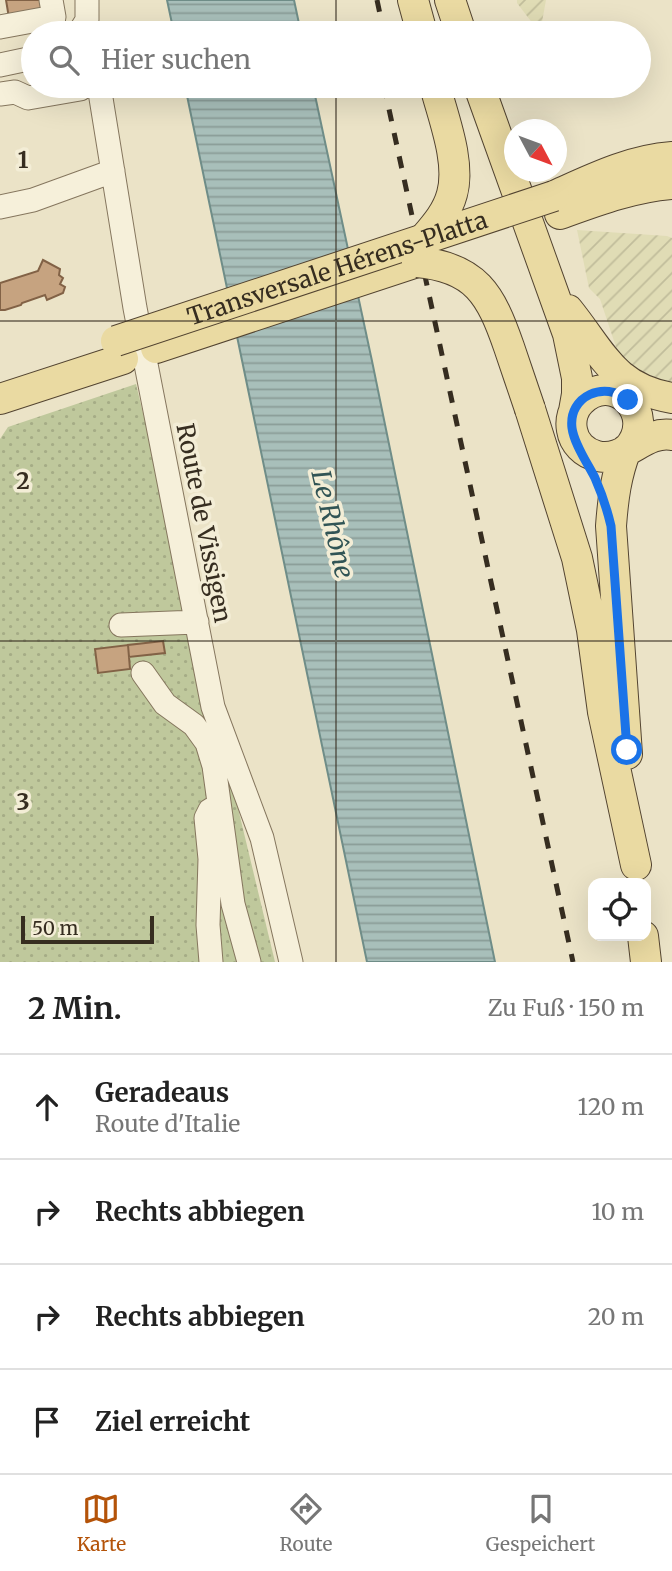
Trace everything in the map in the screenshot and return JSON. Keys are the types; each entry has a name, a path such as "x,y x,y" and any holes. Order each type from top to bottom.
{"main road":[{"path":"413,0 419,21"},
{"path":"450,0 457,21"},
{"path":"438,98 452,153 455,180 452,195 442,216 419,252 478,286 488,297 498,316 577,558 592,630 603,712 636,874"},
{"path":"483,98 568,334 577,378 571,426 574,438 586,452 598,457 611,457 644,443"},
{"name":"Transversale Hérens-Platta","path":"557,205 604,174 650,159 672,157"},
{"name":"Transversale Hérens-Platta","path":"0,399 119,350 557,205 672,184"},
{"path":"551,288 614,370 636,387 672,398"},
{"path":"568,334 597,371 636,411 639,424 636,437 644,443"},
{"name":"Transversale Hérens-Platta","path":"0,379 119,350"},
{"path":"574,411 588,395 608,390 650,406 672,410"},
{"path":"578,443 602,494 611,526"},
{"path":"636,874 611,526 617,474 644,443"},
{"path":"617,614 623,490 632,458 644,443"},
{"path":"644,941 646,962"}],"street":[{"path":"32,21 54,17 51,0"},
{"path":"85,21 87,0"},
{"path":"0,27 21,23"},
{"path":"0,65 21,61"},
{"path":"0,94 15,92 21,95"},
{"name":"Route de Vissigen","path":"101,98 135,308 213,707 262,838 291,962"},
{"path":"0,207 33,200 113,171"},
{"path":"121,625 197,622"},
{"path":"143,673 165,704 194,725 207,743 214,766 233,904 249,962"},
{"path":"211,962 208,925 210,859 206,818 210,810 219,806"}],"shaded area":[{"path":"517,0 546,0 542,21 531,21"},
{"path":"577,230 672,238 672,386 660,384 626,363 617,350 600,299 589,288"}],"green space":[{"path":"136,384 275,962 0,962 0,439 8,427"}],"water":[{"path":"167,0 294,0 298,21 171,21"},
{"name":"Le Rhône","path":"187,98 316,98 495,962 367,962"}],"building":[{"path":"6,0 43,0 45,11 9,18"},
{"path":"43,260 60,269 59,275 63,278 60,284 65,287 63,293 47,300 45,295 0,310 0,283 38,271"},
{"path":"163,641 165,653 129,657 128,645"},
{"path":"128,645 130,669 98,673 95,649"}],"railway":[{"path":"377,0 381,21"},
{"path":"387,98 573,962"}],"route":[{"path":"627,750 611,526 602,494 574,438 571,426 575,408 588,395 608,390 617,392 628,400"}]}
